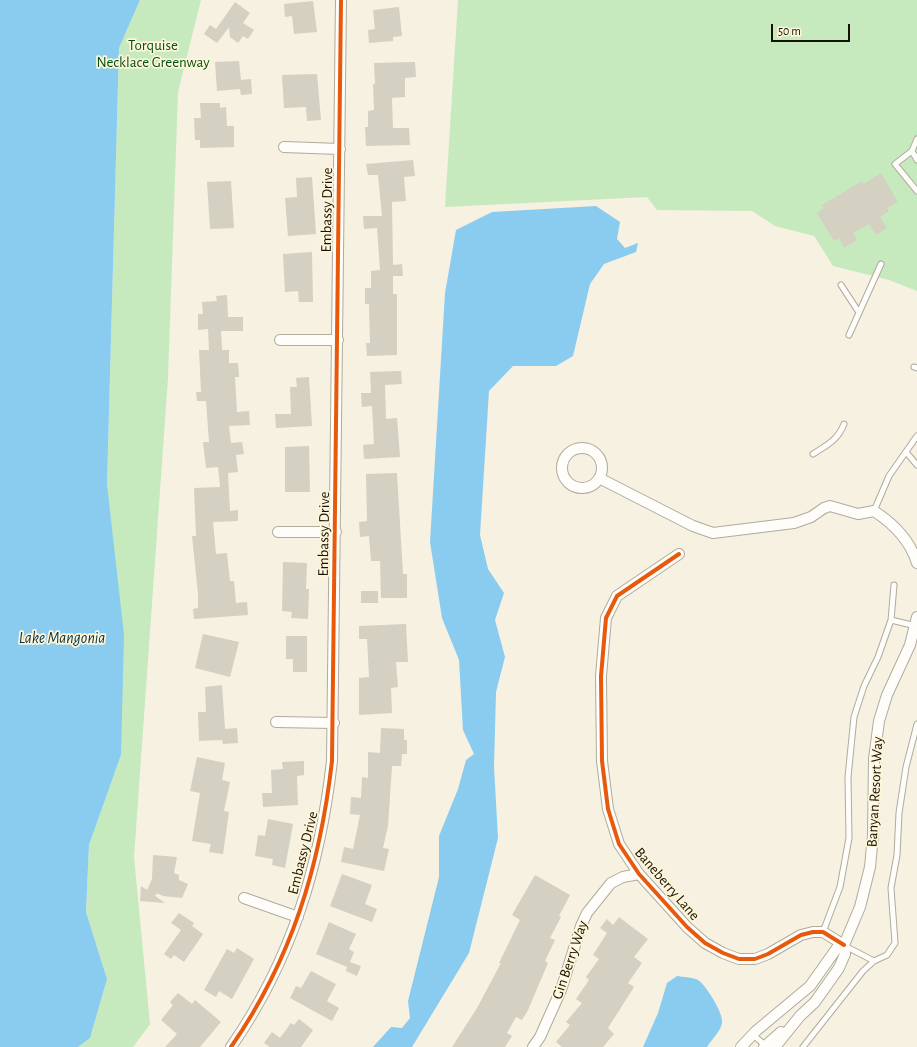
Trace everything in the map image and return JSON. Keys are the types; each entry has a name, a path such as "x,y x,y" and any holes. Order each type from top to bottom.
{"street":[{"name":"Embassy Drive","path":"231,1047 253,1013 271,980 298,918 314,867 327,808 332,761 334,723 341,0"},
{"path":"284,147 340,149"},
{"path":"280,340 338,340"},
{"path":"599,478 694,526 713,532 794,523 811,517 824,508 830,506 858,514 874,511 899,531 912,549 917,563"},
{"path":"278,532 336,532"},
{"name":"Baneberry Lane","path":"679,554 616,596 606,618 600,676 602,761 608,809 619,844 639,874 687,926 706,943 739,959 755,958 768,954 801,935 823,932"},
{"name":"Banyan Resort Way","path":"768,1047 815,1002 840,968 845,954 844,945 860,907 870,867 873,835 874,765 879,720 887,695 910,645 916,623"},
{"path":"276,722 334,723"},
{"name":"Gin Berry Way","path":"533,1047 540,1037 561,990 581,926 587,913 611,883 623,877 639,874"},
{"path":"244,898 298,918"},
{"path":"823,932 844,945"},
{"name":"Banyan Resort Way","path":"741,1047 752,1034 810,986 837,948 844,945"}],"lane":[{"path":"917,138 912,151 895,164 917,191"},
{"path":"912,151 917,160"},
{"path":"848,335 858,311 882,264"},
{"path":"841,285 858,311"},
{"path":"813,454 835,440 840,434 844,424"},
{"path":"874,511 889,476 917,436"},
{"path":"906,452 917,465"},
{"path":"823,932 840,887 849,838 848,777 854,717 864,686 878,657 891,620 894,585"},
{"path":"891,620 916,623"},
{"path":"803,1047 863,970 874,961 887,956 896,943 891,888 897,855 899,813 906,767 917,724"},
{"path":"844,945 874,961"},
{"path":"752,1034 768,1047"}],"green space":[{"name":"Torquise Necklace Greenway","path":"140,0 201,0 178,92 168,378 134,857 150,1024 133,1047 78,1047 90,1038 107,979 86,912 89,845 121,755 107,484 119,48"},
{"path":"458,0 917,0 917,291 889,280 833,266 814,236 775,226 752,211 657,210 647,197 445,207"}],"water":[{"name":"Lake Mangonia","path":"0,0 140,0 119,48 107,484 124,635 121,755 89,845 86,912 107,979 90,1038 78,1047 0,1047"},
{"path":"596,206 620,222 617,239 625,248 638,243 636,252 604,264 590,284 573,356 556,366 513,366 489,391 480,535 488,569 504,593 495,620 505,657 496,692 494,767 498,838 469,953 412,1047 373,1047 391,1027 402,1028 410,1018 408,1001 439,877 439,836 458,789 466,760 474,754 463,730 459,660 442,618 430,542 445,293 456,230 492,212"},
{"path":"677,976 696,979 701,983 714,1000 720,1013 722,1023 720,1029 707,1047 643,1047 658,1013 667,983"}],"building":[{"path":"313,1 317,32 294,34 292,16 285,17 284,4"},
{"path":"235,2 250,13 243,23 254,30 248,39 243,36 238,43 230,37 229,27 217,43 204,34 210,25 216,29"},
{"path":"399,7 402,36 393,37 393,41 369,43 368,30 375,29 373,10"},
{"path":"239,61 241,80 251,79 252,94 241,95 240,89 217,91 215,62"},
{"path":"415,62 416,77 405,78 405,97 392,98 393,128 409,128 410,145 366,146 365,127 368,127 368,111 374,110 374,63"},
{"path":"317,74 321,120 307,121 306,107 284,108 282,75"},
{"path":"200,103 220,103 220,108 226,107 227,126 234,126 234,147 200,148 200,140 195,140 194,118 201,118"},
{"path":"413,160 415,176 404,177 406,201 392,202 393,265 402,264 403,276 393,276 393,294 397,294 397,355 367,356 366,343 370,343 369,304 365,304 365,288 371,288 371,271 380,270 377,228 364,229 363,216 382,216 378,175 368,175 366,164"},
{"path":"881,173 898,202 887,208 889,211 880,217 887,228 876,235 869,224 853,233 857,240 844,248 839,238 834,241 817,213 824,208 822,205 862,181 864,184"},
{"path":"312,177 316,234 288,236 285,198 297,197 296,178"},
{"path":"231,181 234,228 210,229 207,182"},
{"path":"312,252 313,302 299,302 298,291 285,292 283,254"},
{"path":"227,295 228,317 243,317 243,331 221,331 222,350 229,350 229,363 238,363 239,377 235,377 237,412 249,411 250,425 229,426 231,443 242,442 244,454 236,455 238,472 228,473 230,511 238,510 238,521 213,522 216,554 227,553 230,581 234,581 236,603 247,602 248,615 194,619 193,609 198,608 198,594 192,536 196,536 194,488 220,487 218,467 206,468 203,442 209,442 206,401 197,401 196,392 201,392 199,350 209,350 208,329 198,330 198,314 203,314 202,302 217,301 216,296"},
{"path":"401,371 402,384 385,385 386,419 397,418 400,457 364,459 363,445 374,444 372,406 362,407 361,393 371,393 370,372"},
{"path":"309,377 312,426 276,428 275,414 291,414 290,387 297,387 296,378"},
{"path":"309,446 310,492 285,492 285,447"},
{"path":"397,473 403,574 407,574 407,598 381,598 380,561 371,561 369,536 360,537 359,522 367,521 366,474"},
{"path":"283,562 307,563 306,589 309,589 308,619 291,618 292,612 282,611"},
{"path":"361,591 378,591 378,603 361,603"},
{"path":"406,624 408,662 396,662 398,687 391,688 392,713 359,715 359,678 369,677 367,639 359,639 359,626"},
{"path":"203,634 239,642 230,677 195,668"},
{"path":"286,636 307,636 307,672 293,672 293,659 286,659"},
{"path":"222,685 225,729 237,728 238,743 223,744 222,740 199,741 198,712 206,712 205,687"},
{"path":"381,728 404,729 404,740 407,740 407,754 402,754 401,766 392,766 388,826 383,848 389,849 384,871 341,862 344,847 353,849 360,815 350,814 351,797 361,798 362,777 368,778 368,752 380,753"},
{"path":"197,757 225,763 222,780 230,782 224,811 229,812 223,854 209,852 211,844 192,841 200,793 190,791"},
{"path":"304,761 304,775 297,776 298,805 263,807 262,793 272,793 271,770 283,769 282,762"},
{"path":"268,819 293,824 285,868 272,865 273,859 255,856 258,835 265,836"},
{"path":"153,855 177,857 174,873 179,875 179,880 188,884 182,898 163,896 157,893 157,895 154,895 165,903 140,901 141,886 147,890 152,879"},
{"path":"342,874 372,885 365,904 377,909 372,922 330,906"},
{"path":"535,875 570,895 550,938 555,940 545,961 548,963 528,1010 522,1020 516,1017 507,1033 512,1036 505,1047 452,1047 477,1008 501,963 499,963 520,920 512,915"},
{"path":"179,913 194,923 192,926 203,934 184,962 174,955 171,959 164,954 181,930 171,923"},
{"path":"619,917 648,939 634,957 642,963 628,983 634,987 608,1028 614,1034 603,1047 562,1047 556,1042 570,1025 566,1022 582,1003 576,999 589,980 586,977 599,959 593,955 607,933 600,928 607,919 613,925"},
{"path":"329,922 356,934 349,949 354,952 350,962 361,966 357,976 346,971 347,967 316,954"},
{"path":"237,948 254,959 232,999 219,991 216,997 204,990 227,949 234,953"},
{"path":"311,971 336,984 327,1001 339,1008 332,1021 290,998 296,986 301,988"},
{"path":"178,993 192,1004 195,1000 221,1022 200,1047 165,1047 177,1034 161,1020 173,1005 170,1002"},
{"path":"299,1019 313,1030 301,1047 270,1047 264,1043 272,1032 280,1038 291,1023 294,1025"}],"cycle path":[{"path":"231,1047 271,980 287,946 300,910 320,838 332,761 341,0"},
{"path":"679,554 617,596 606,618 601,676 602,761 608,809 619,844 639,874 687,927 705,943 723,953 739,959 755,959 768,954 801,935 813,932 823,932 844,945"}]}
